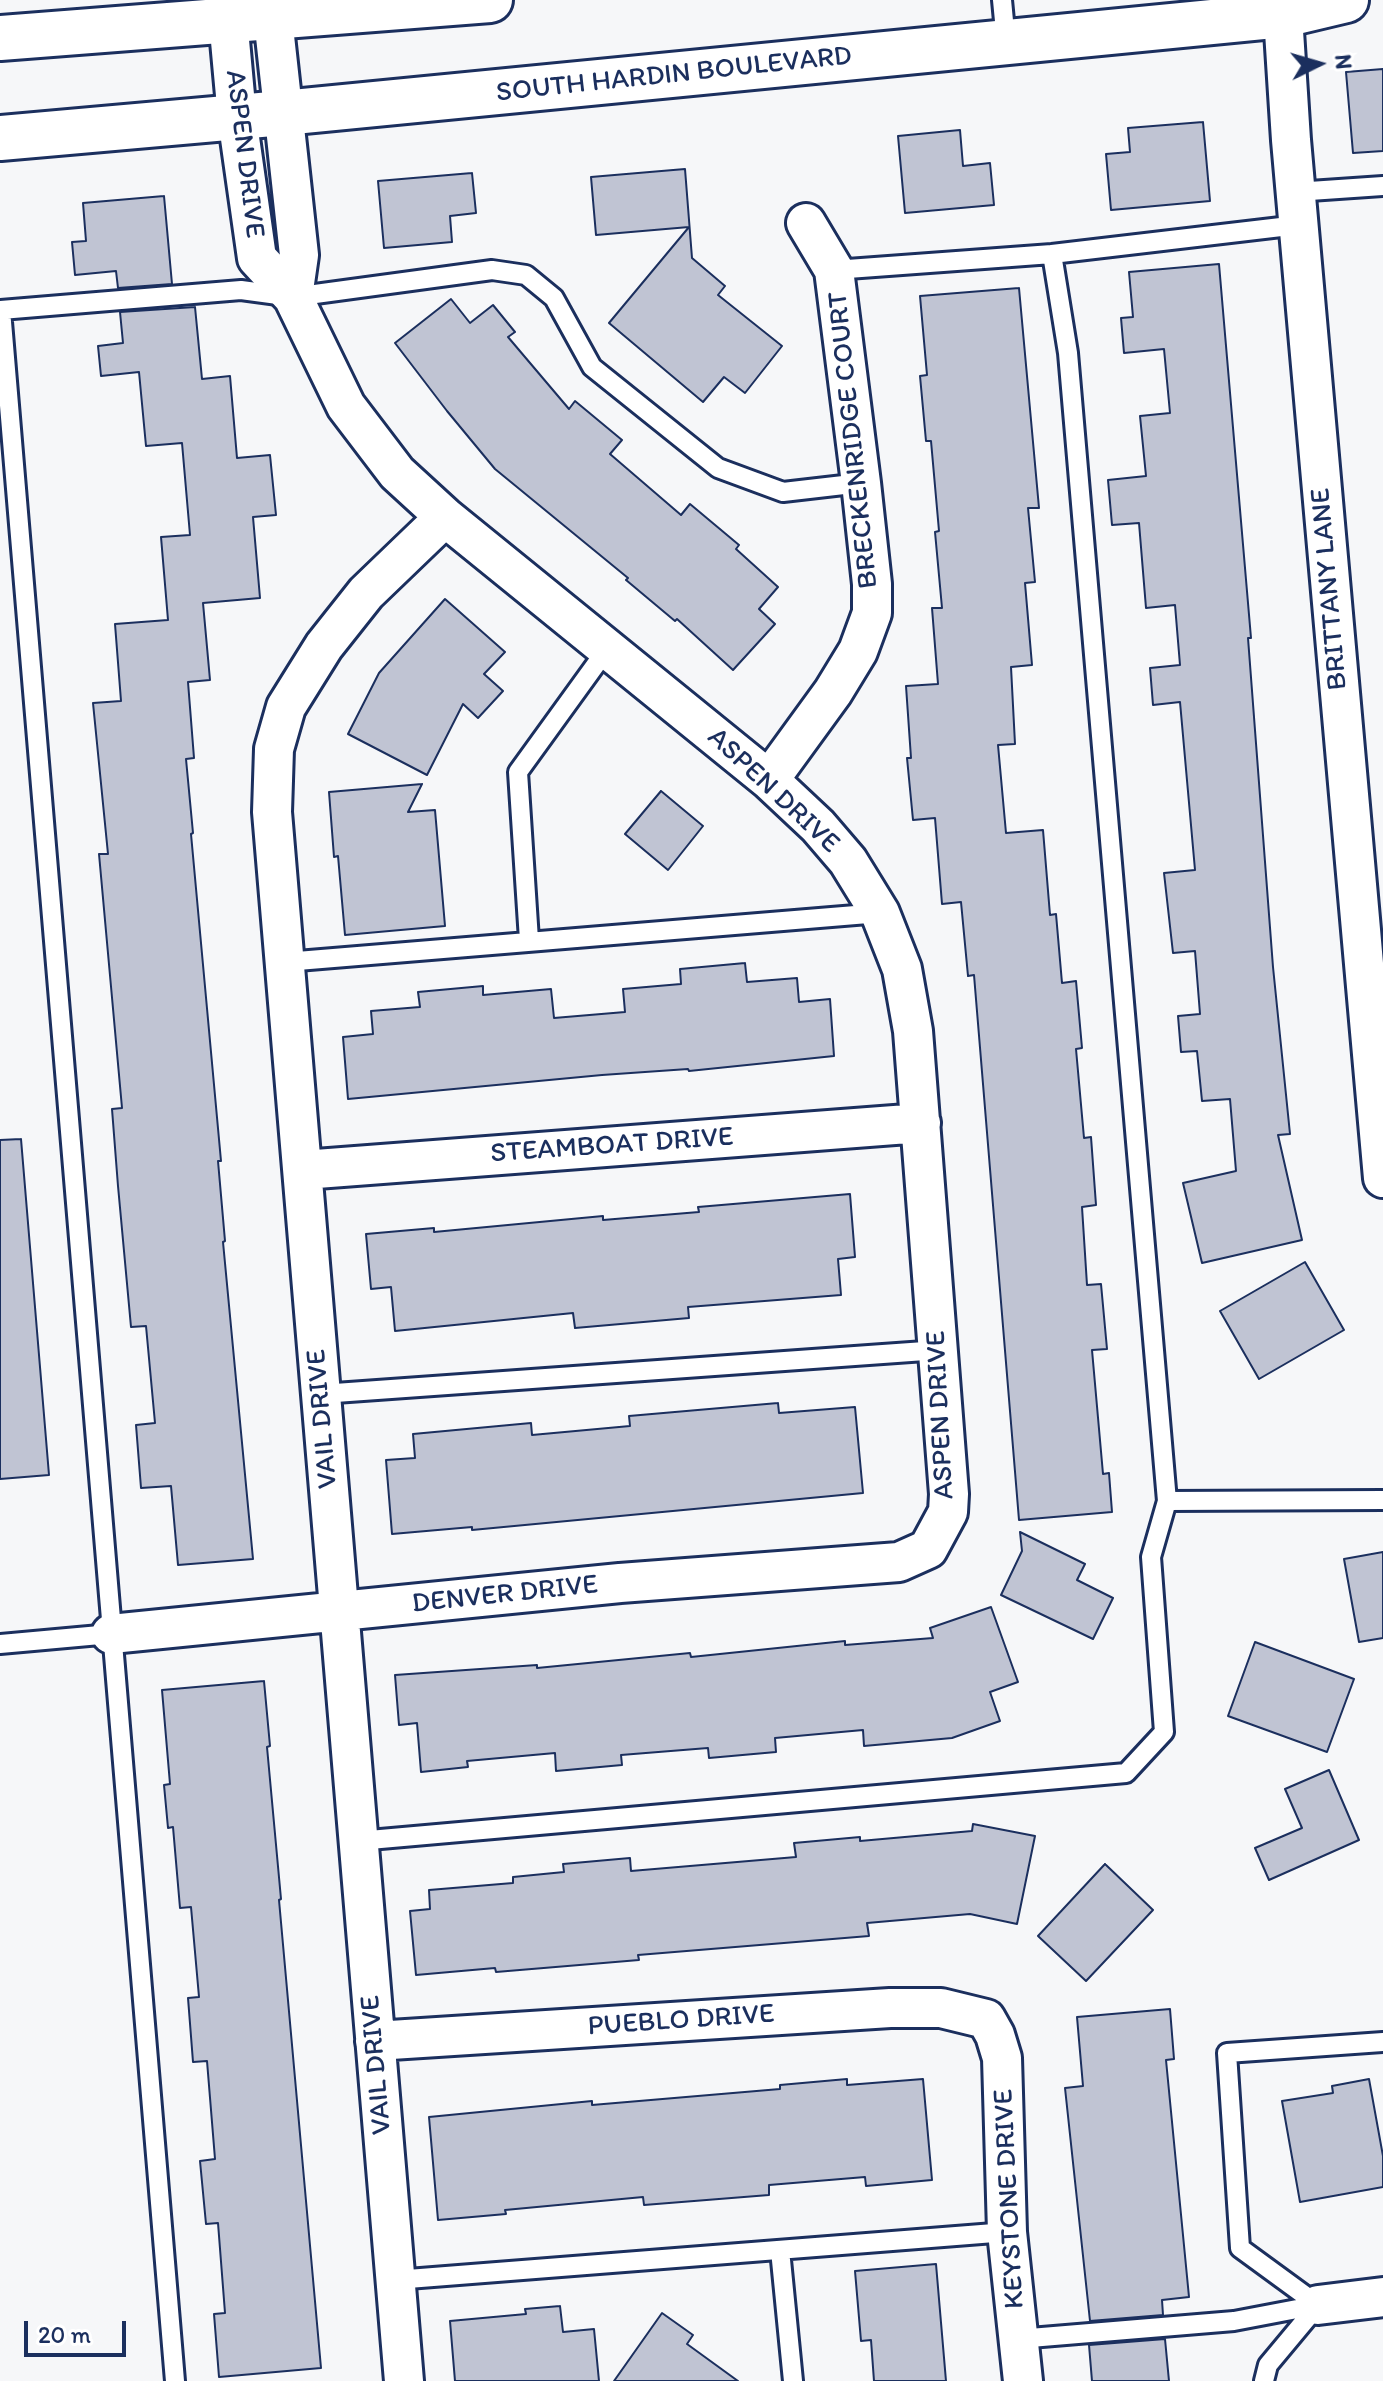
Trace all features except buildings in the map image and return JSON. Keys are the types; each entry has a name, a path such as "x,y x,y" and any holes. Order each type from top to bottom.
{"main road":[{"path":"0,38 251,9 490,0"},
{"name":"SOUTH HARDIN BOULEVARD","path":"0,138 283,113 1004,21 1283,8 1346,0"}],"street":[{"name":"BRITTANY LANE","path":"1283,8 1297,209 1383,1178"},
{"name":"ASPEN DRIVE","path":"251,9 283,113 299,255 293,297"},
{"name":"ASPEN DRIVE","path":"251,9 237,117 257,258 293,297 346,406 397,473 445,517 769,780 818,826 848,861 880,913 902,969 913,1031 949,1494 948,1512 928,1549 899,1562"},
{"name":"BRECKENRIDGE COURT","path":"769,780 850,665 872,613 872,584 861,483 834,270 806,223"},
{"name":"VAIL DRIVE","path":"404,2381 272,812 274,749 286,707 324,646 366,593 445,517"},
{"name":"STEAMBOAT DRIVE","path":"303,1170 921,1123"},
{"name":"DENVER DRIVE","path":"111,1634 620,1583 899,1562"},
{"name":"PUEBLO DRIVE","path":"375,2041 890,2008 941,2008 986,2019"},
{"name":"KEYSTONE DRIVE","path":"986,2019 1002,2058 1007,2232 1023,2381"},
{"path":"1318,2305 1383,2297"}],"lane":[{"path":"834,270 1052,254 1297,209 1383,186"},
{"path":"358,1841 1126,1773 1164,1732 1151,1557 1167,1501 1068,353 1052,254"},
{"path":"175,2381 1,310 241,290 293,297 492,270 526,275 554,298 592,367 718,468 783,492 861,483"},
{"path":"529,940 518,772 607,649"},
{"path":"285,962 880,913"},
{"path":"321,1394 939,1350"},
{"path":"1167,1501 1383,1500"},
{"path":"0,1624 1,1644 111,1634"},
{"path":"1318,2305 1240,2248 1227,2053 1383,2042"},
{"path":"395,2280 1007,2232"},
{"path":"780,2250 793,2381"},
{"path":"1018,2339 1234,2321 1318,2305"},
{"path":"1264,2381 1268,2365 1318,2305"}]}
